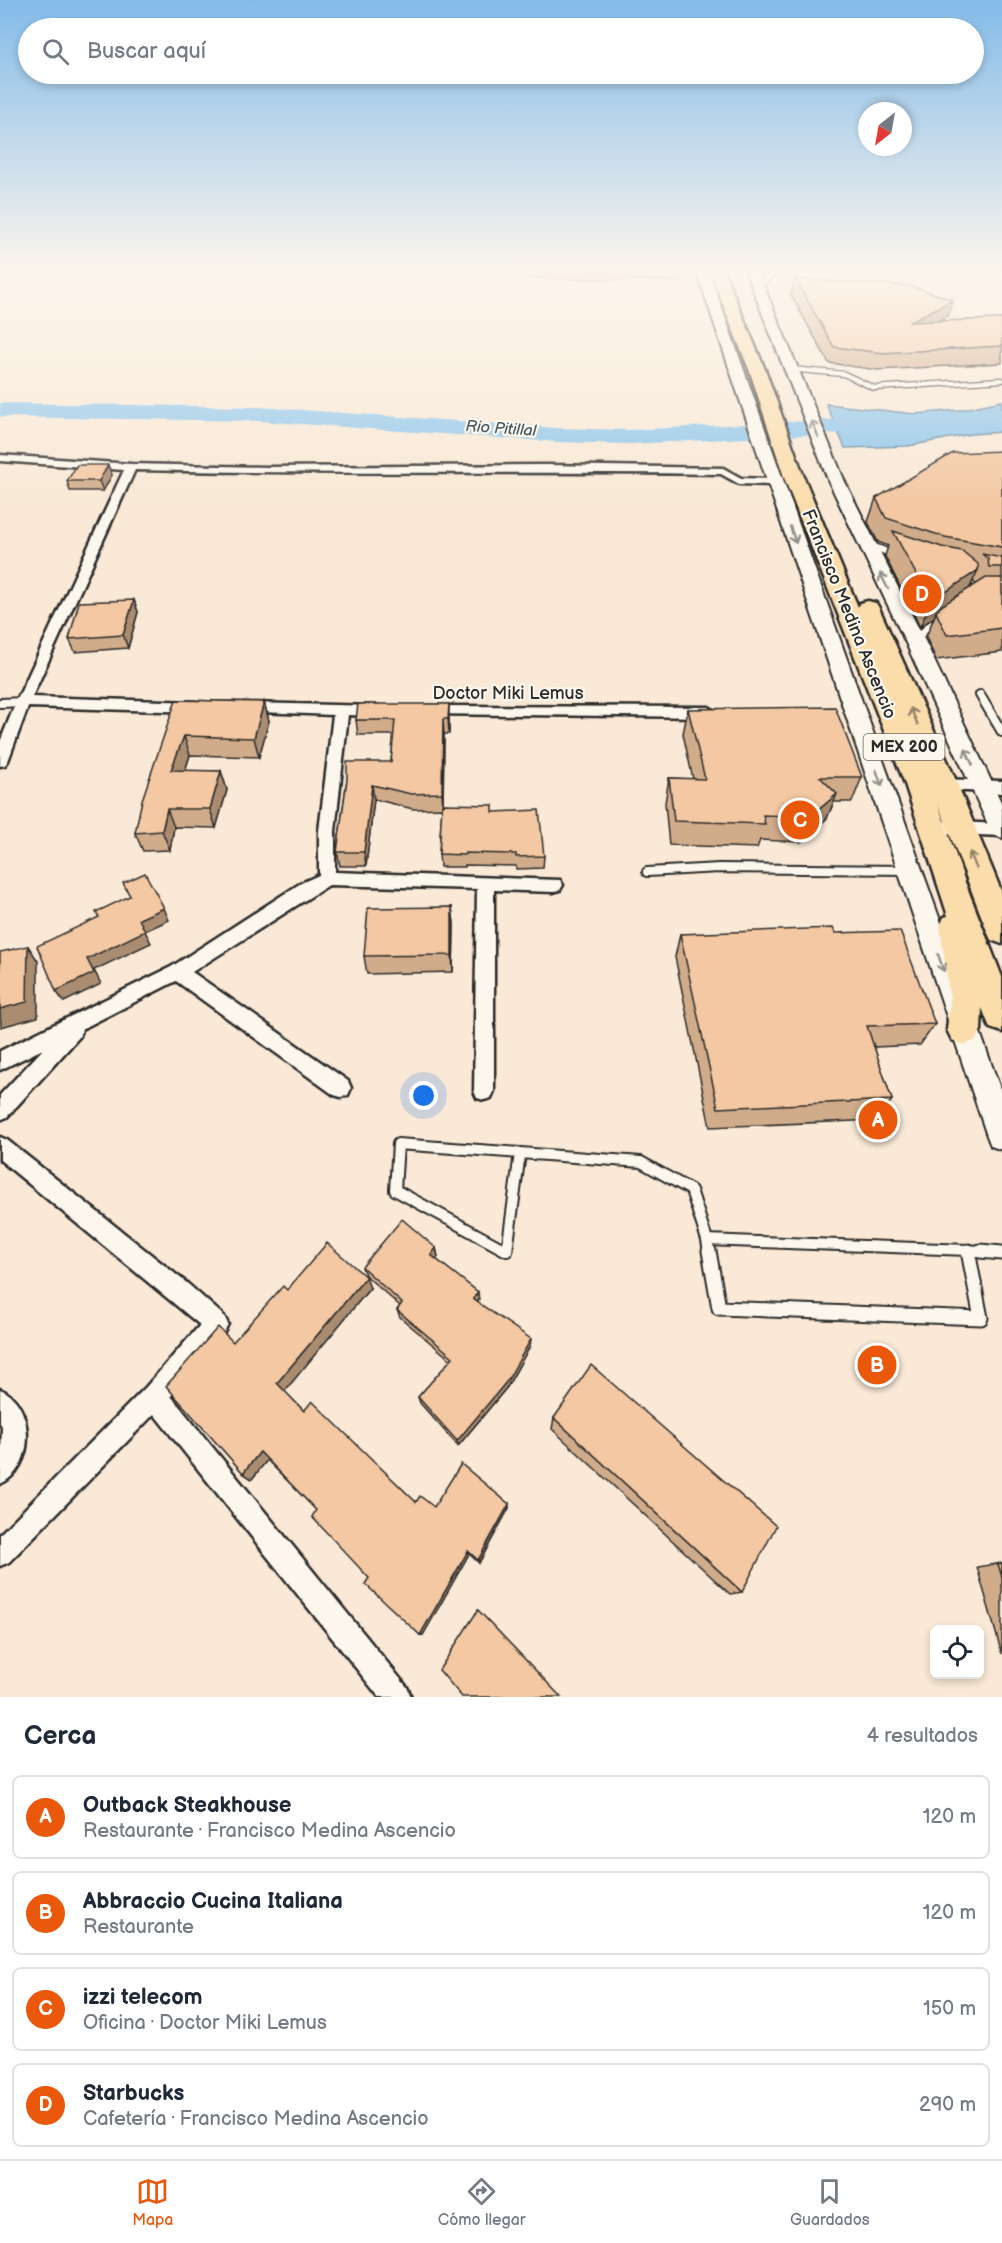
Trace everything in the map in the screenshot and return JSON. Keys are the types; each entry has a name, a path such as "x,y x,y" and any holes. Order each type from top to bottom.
{"highway":[{"name":"MEX 200","path":"749,351 758,372 789,481"},
{"name":"MEX 200","path":"787,373 789,481"},
{"name":"Francisco Medina Ascencio","path":"789,481 931,784 961,828 1002,931"},
{"name":"Francisco Medina Ascencio","path":"931,784 932,827 1002,1018"},
{"path":"951,882 966,1000 963,1030"}],"main road":[{"path":"731,351 739,375 789,481 848,712 878,775 963,1030 1002,1136"},
{"path":"780,351 787,373 865,543 993,787 1002,829"}],"street":[{"path":"0,458 131,467 267,470 546,468 723,471 739,481 789,481"},
{"path":"0,761 23,702 131,467"},
{"path":"23,702 389,711"},
{"path":"327,878 327,831 341,711"},
{"name":"Doctor Miki Lemus","path":"413,711 723,712"},
{"path":"931,784 993,787"},
{"path":"932,827 1002,829"},
{"path":"0,1061 177,972 307,888 327,878 554,885"},
{"path":"484,1092 486,884"},
{"path":"177,972 342,1088"},
{"path":"0,1110 80,1022"},
{"path":"0,1147 180,1292 216,1324 155,1396 0,1553"},
{"path":"155,1396 397,1697"},
{"path":"0,1401 15,1423 13,1452 0,1471"}],"lane":[{"path":"787,373 841,373 854,377 864,386 874,388 1002,380"},
{"path":"865,543 904,558"},
{"path":"915,641 927,627 948,613"},
{"path":"980,695 1002,732"},
{"path":"0,703 23,702"},
{"path":"647,872 736,868 909,870"},
{"path":"520,1153 507,1251 395,1190 398,1144 520,1153 641,1162 691,1190 707,1240 719,1308 981,1318 968,1250"},
{"path":"707,1240 1002,1253"}],"water":[{"path":"1002,401 1002,432 971,434 908,446 845,448 826,404 915,414 959,410"}],"building":[{"path":"868,351 914,351 883,353"},
{"path":"1002,451 1002,547 945,537 886,518 876,498 953,453"},
{"path":"77,465 108,465 99,481 67,481"},
{"path":"893,531 962,551 978,564 978,570 931,602"},
{"path":"982,554 1002,558 1002,567 989,567 988,559"},
{"path":"986,578 1002,578 1002,628 947,635 936,612 941,606"},
{"path":"134,600 123,635 69,639 79,602"},
{"path":"176,700 264,702 254,738 184,736 171,770 221,771 210,809 167,809 162,831 135,833 142,800"},
{"path":"358,704 449,704 448,719 443,719 442,793 411,794 372,785 364,852 337,852 347,779 347,762 391,762 395,720 356,720"},
{"path":"835,707 862,777 820,777 837,794 810,817 763,815 765,824 674,821 669,778 705,779 688,709"},
{"path":"442,804 493,805 493,812 539,810 544,856 439,854"},
{"path":"145,873 164,908 139,919 145,931 87,959 94,973 56,991 37,946 99,917 96,912 130,896 123,883"},
{"path":"452,907 452,955 364,956 368,908"},
{"path":"833,928 835,933 900,931 935,1024 867,1026 892,1100 718,1108 680,934"},
{"path":"28,946 27,1002 0,1009 0,952"},
{"path":"402,1219 436,1248 431,1255 478,1292 473,1299 531,1339 507,1381 457,1441 418,1397 453,1357 397,1310 402,1303 362,1267"},
{"path":"327,1243 366,1277 277,1383 304,1411 312,1401 416,1502 420,1496 434,1507 461,1464 509,1504 478,1560 468,1551 420,1635 365,1584 369,1578 312,1517 316,1510 260,1452 243,1473 166,1386 218,1327 233,1342 283,1286 287,1290"},
{"path":"591,1365 776,1526 742,1592 554,1418"},
{"path":"1002,1563 1002,1577 998,1564"},
{"path":"478,1610 561,1697 462,1697 439,1670"}],"waterway":[{"name":"Rio Pitillal","path":"0,410 259,414 557,435 629,437 885,424"}],"place":[{"name":"Starbucks","path":"922,594"},
{"name":"izzi telecom","path":"800,820"},
{"name":"Outback Steakhouse","path":"878,1120"},
{"name":"Abbraccio Cucina Italiana","path":"877,1365"}]}
